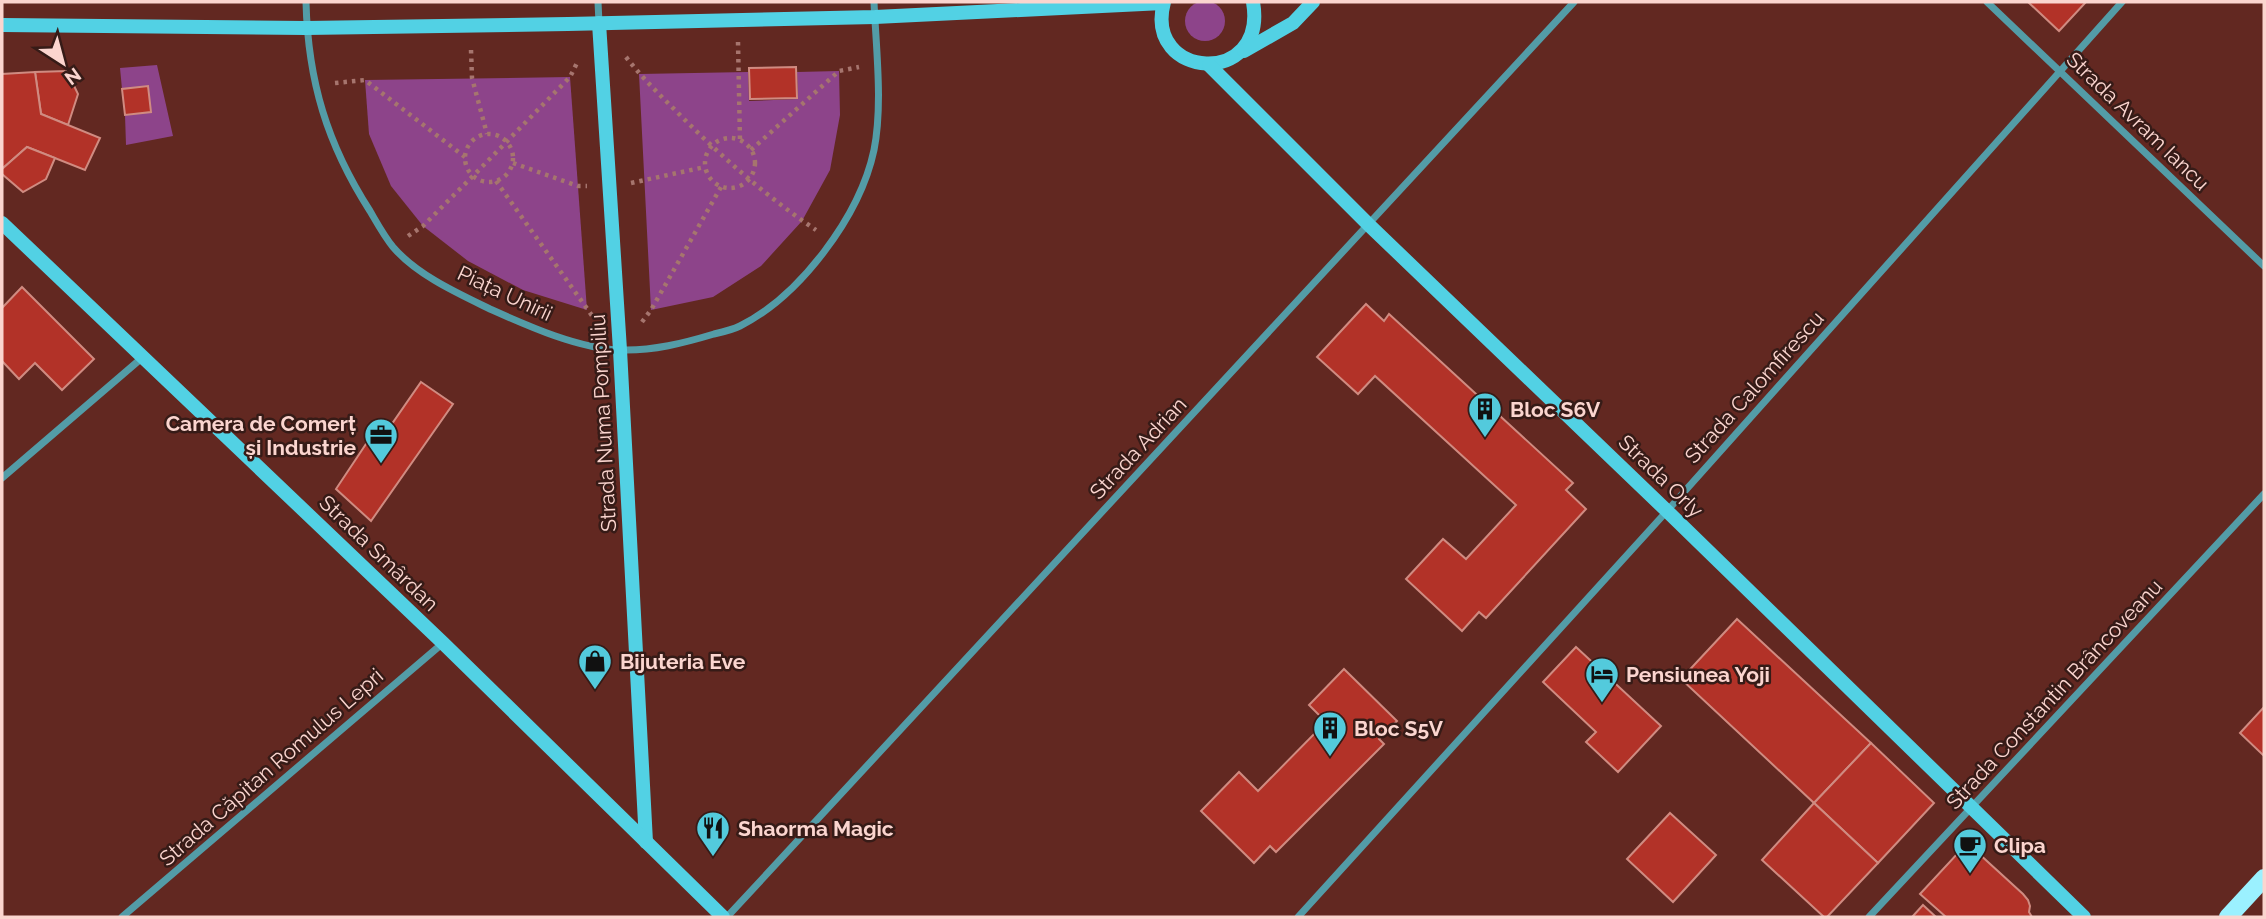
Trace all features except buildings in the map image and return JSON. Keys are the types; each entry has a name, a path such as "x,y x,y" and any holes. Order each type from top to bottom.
{"main road":[{"path":"2228,917 2264,878"}],"street":[{"name":"Piața Unirii","path":"306,2 306,28 314,84 334,148 360,196 393,247 417,269 511,318 575,342 620,350 676,345 738,327 776,303 831,241 863,186 874,149 878,97 875,9"},
{"name":"Strada Numa Pompiliu","path":"598,2 620,350 646,842"},
{"path":"1237,55 1247,44 1253,31 1253,2"},
{"path":"2,25 306,28 469,26 737,20 875,9 1163,3 1163,33 1170,46 1194,63 1209,65 1223,62 1293,23 1313,2"},
{"name":"Strada Adrian","path":"725,917 1574,2"},
{"name":"Strada Avram Iancu","path":"1987,2 2264,266"},
{"name":"Strada Calomfirescu","path":"1298,917 1667,511 2122,2"},
{"name":"Strada Orly","path":"1209,65 1369,225 2084,917"},
{"name":"Strada Smârdan","path":"2,223 443,643 725,917"},
{"path":"2,478 143,357"},
{"name":"Strada Constantin Brâncoveanu","path":"1869,917 2264,494"},
{"name":"Strada Căpitan Romulus Lepri","path":"122,917 443,643"}],"path":[{"path":"737,20 740,141"},
{"path":"393,247 423,226 570,77 599,23 639,74 712,146 749,179 831,241"},
{"path":"469,26 472,78 487,134"},
{"path":"751,150 839,71 876,64"},
{"path":"314,84 365,80 465,157"},
{"path":"487,134 501,137 507,142 513,156 513,163 507,175 488,182 474,176 465,157 469,144 487,134"},
{"path":"725,139 740,141 751,150 755,165 749,179 736,187 722,187 711,179 705,167 705,160 712,146 725,139"},
{"path":"513,163 578,186 609,186 645,181 705,167"},
{"path":"496,181 587,310 620,350 651,310 722,187"}],"shaded area":[{"path":"1205,1 1213,2 1219,7 1224,13 1224,29 1219,35 1213,40 1205,41 1197,40 1191,35 1186,29 1185,21 1186,13 1191,7 1197,2"},
{"path":"157,65 173,136 126,145 125,115 151,112 148,86 122,89 120,68"},
{"path":"839,71 840,115 830,170 802,221 761,266 713,297 651,310 639,74 748,72 749,101 798,99 797,72"},
{"path":"570,77 587,310 523,290 468,261 423,226 391,186 369,134 365,80"}],"place":[{"name":"Bloc S6V","path":"1485,439"},
{"name":"Camera de Comerț și Industrie","path":"381,465"},
{"name":"Bijuteria Eve","path":"595,691"},
{"name":"Pensiunea Yoji","path":"1602,704"},
{"name":"Bloc S5V","path":"1330,758"},
{"name":"Shaorma Magic","path":"713,858"},
{"name":"Clipa","path":"1970,875"}]}
